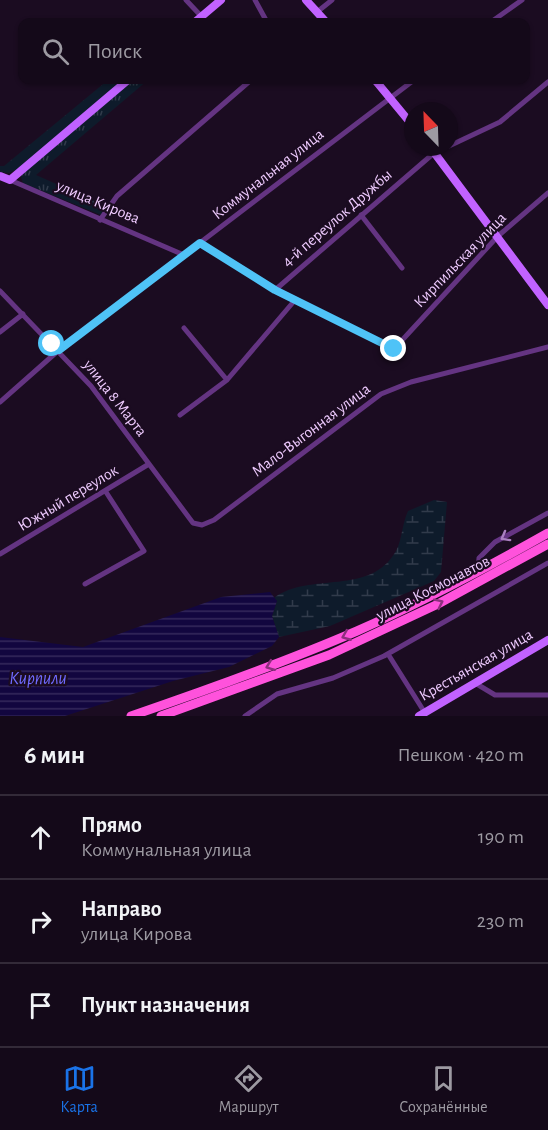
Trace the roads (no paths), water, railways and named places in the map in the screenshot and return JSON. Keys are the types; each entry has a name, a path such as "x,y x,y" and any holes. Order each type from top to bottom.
{"main road":[{"path":"201,18 221,0"},
{"path":"306,0 322,18"},
{"path":"10,180 123,84"},
{"path":"379,84 404,115"},
{"path":"437,156 548,305"},
{"name":"улица Кирова","path":"0,176 10,180"},
{"path":"131,716 304,653 359,630 478,572 548,533"},
{"name":"улица Космонавтов","path":"161,716 329,655 483,581 548,544"},
{"name":"Крестьянская улица","path":"422,714 548,640"}],"street":[{"path":"186,0 198,18"},
{"path":"255,0 265,18"},
{"path":"317,12 332,0"},
{"path":"497,18 522,0"},
{"name":"4-й переулок Дружбы","path":"458,141 500,122 548,82"},
{"path":"99,220 117,196 246,84"},
{"name":"Коммунальная улица","path":"0,402 59,350 408,84"},
{"name":"4-й переулок Дружбы","path":"275,290 425,156"},
{"name":"улица Кирова","path":"10,180 184,255"},
{"name":"Кирпильская улица","path":"295,300 394,349 498,236 548,193"},
{"path":"361,215 402,268"},
{"path":"180,415 227,381 295,300 200,243"},
{"name":"улица 8 Марта","path":"0,291 91,386 193,523 202,525"},
{"path":"0,332 23,314"},
{"path":"184,328 227,381"},
{"name":"Мало-Выгонная улица","path":"202,525 214,520 381,394 411,382 548,347"},
{"name":"Южный переулок","path":"0,554 149,464"},
{"path":"85,584 144,551 106,492"},
{"path":"478,572 479,558 495,542 548,513"},
{"path":"245,716 277,694 333,678 388,654 548,563"},
{"path":"388,654 422,714"},
{"path":"475,683 495,695 548,694"}],"water":[{"name":"Кирпили","path":"270,592 277,601 272,616 279,637 272,646 229,667 173,681 65,716 0,716 0,637 83,647 221,597"}]}
